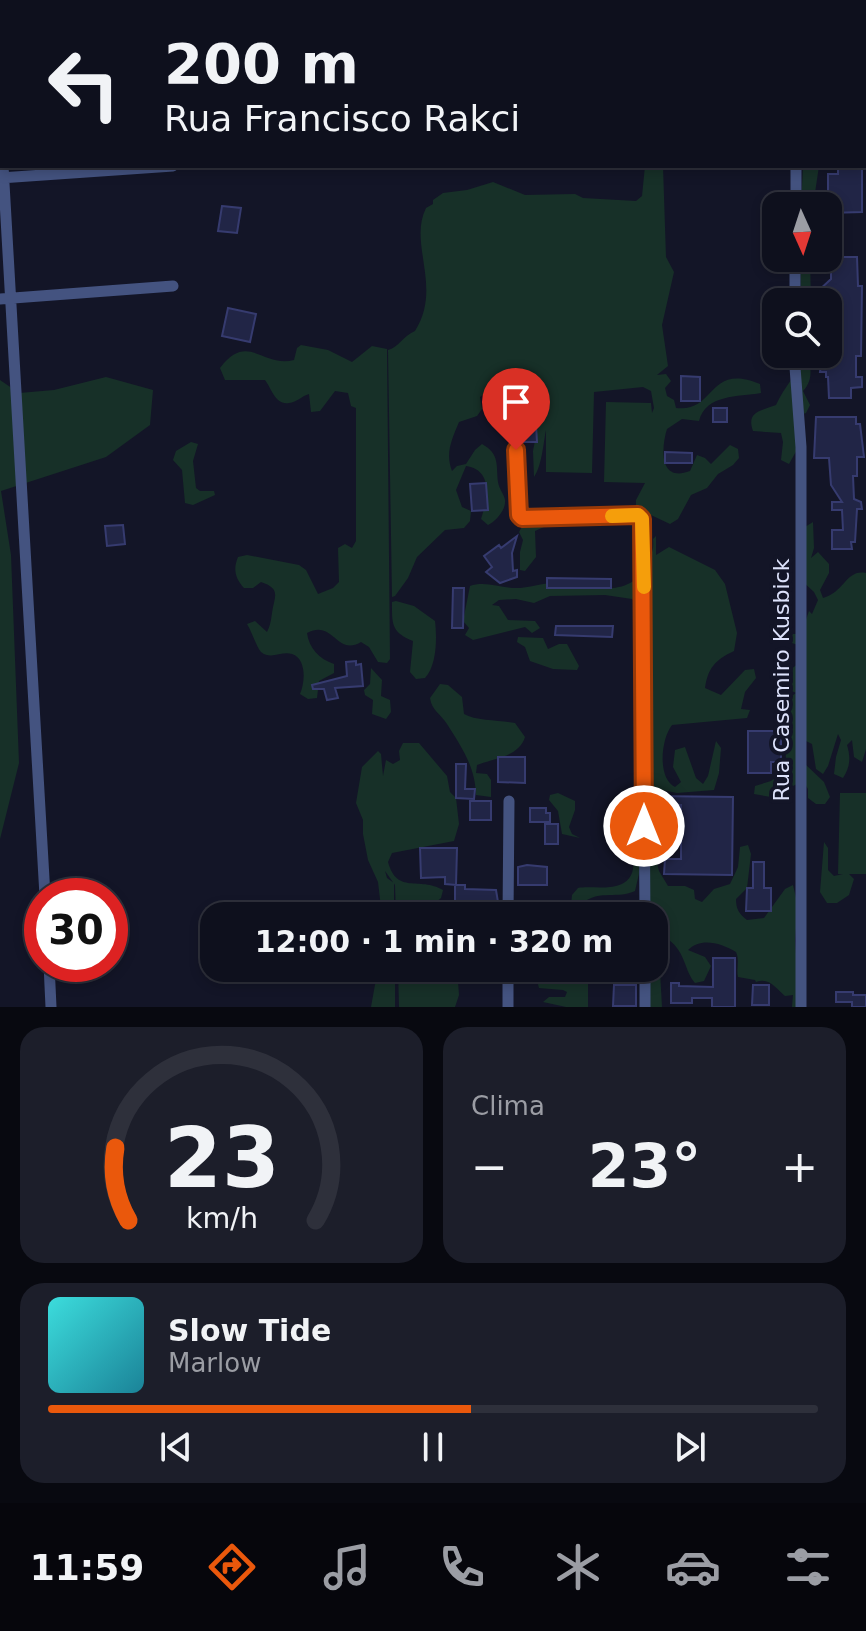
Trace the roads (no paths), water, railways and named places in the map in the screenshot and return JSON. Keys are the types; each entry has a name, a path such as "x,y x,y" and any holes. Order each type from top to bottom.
{"street":[{"path":"44,878 4,299 2,174 130,168"},
{"path":"796,168 796,192"},
{"path":"4,299 173,286"},
{"name":"Rua Casemiro Kusbick","path":"795,368 801,447 801,1007"},
{"path":"516,450 519,515 522,518 638,515 642,519 645,902"},
{"path":"508,902 509,801"},
{"path":"50,982 51,1007"},
{"path":"508,982 508,1007"},
{"path":"645,982 645,1007"}]}
